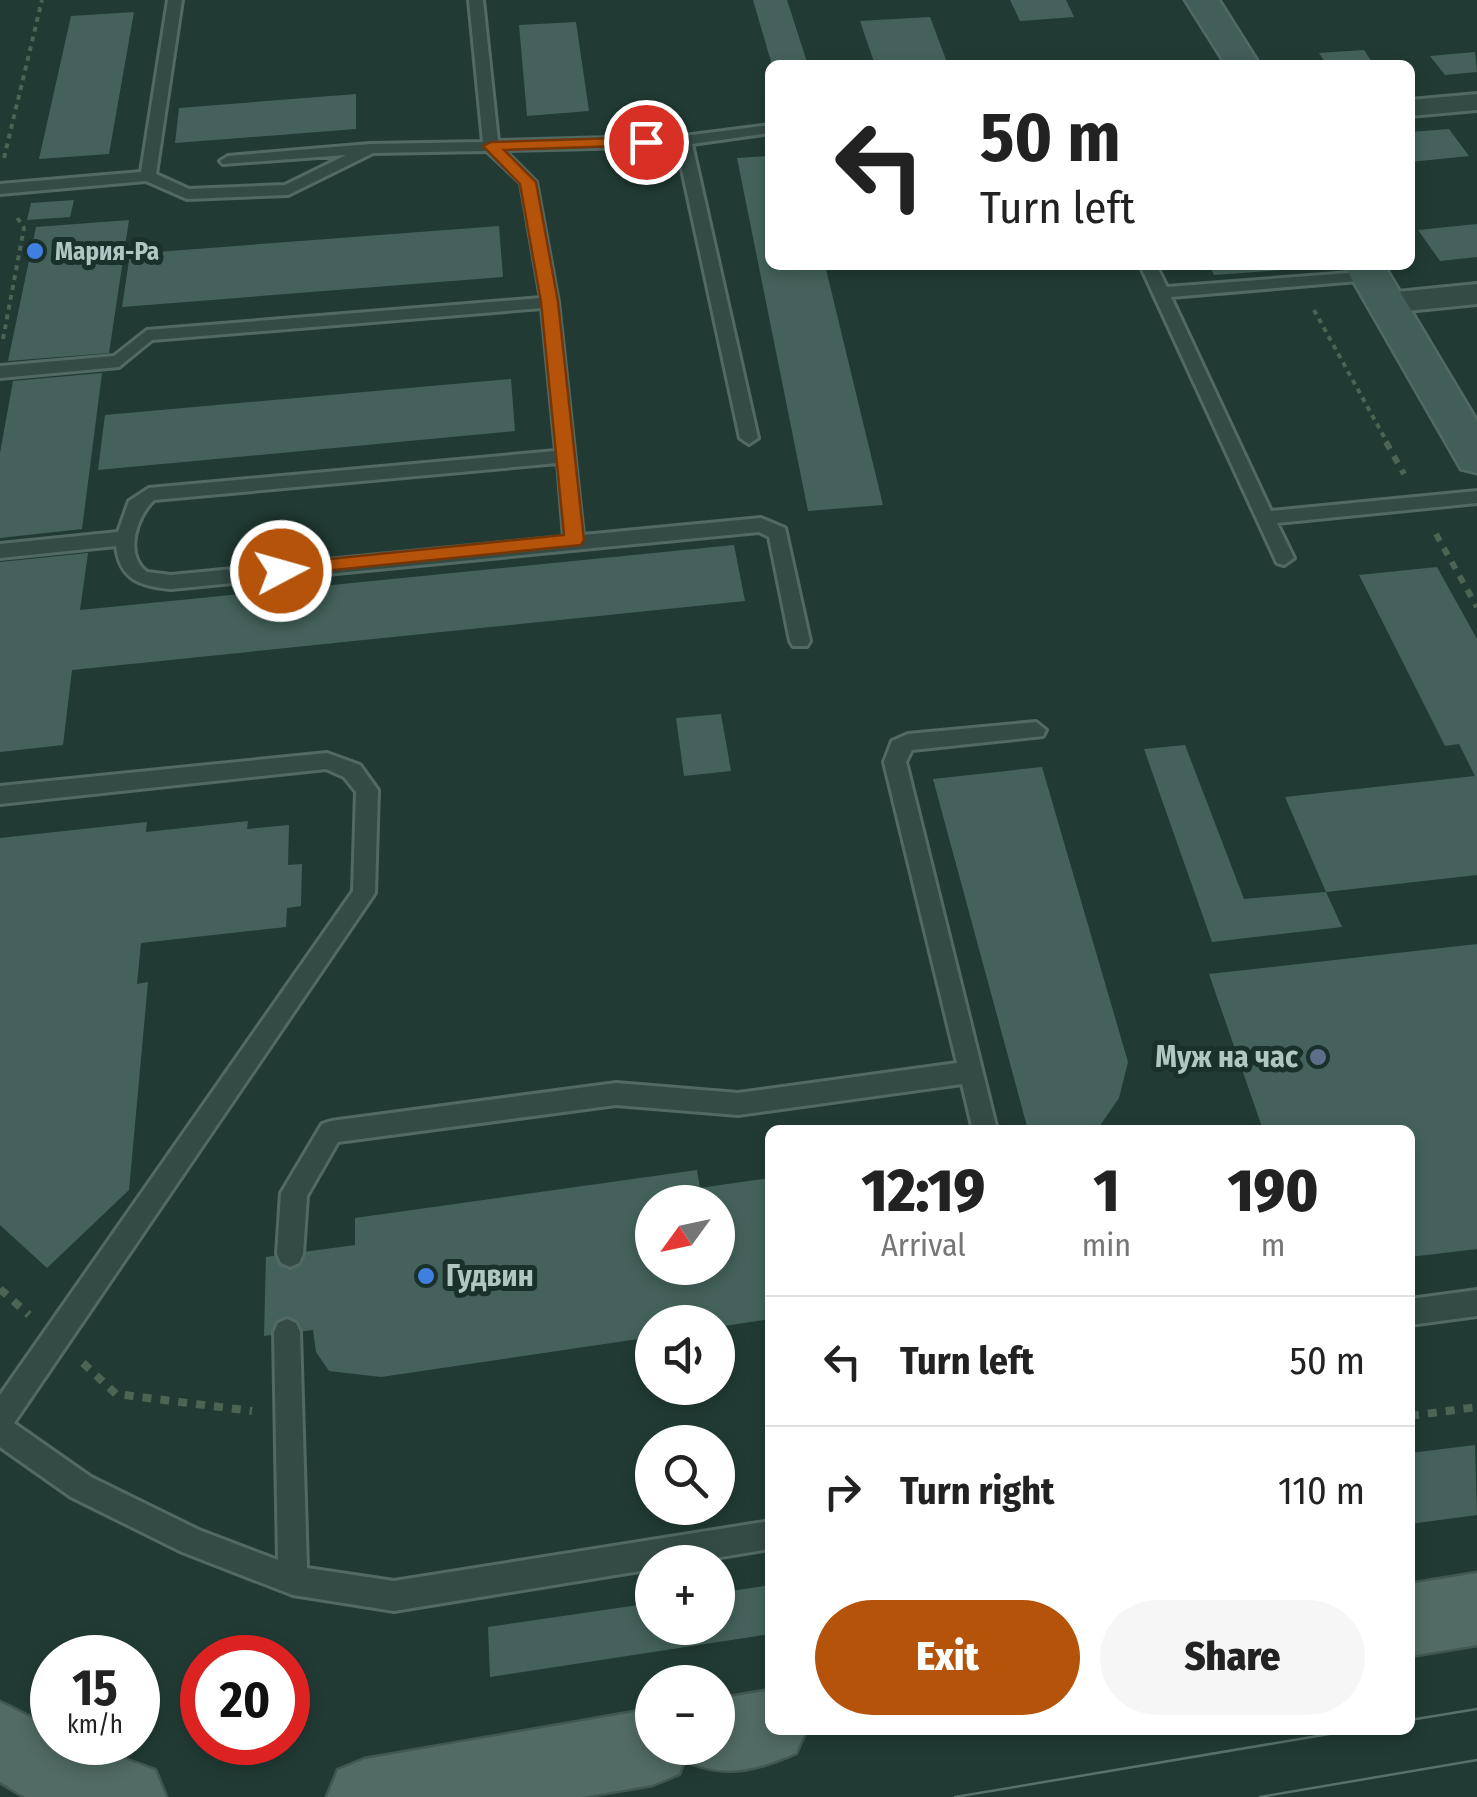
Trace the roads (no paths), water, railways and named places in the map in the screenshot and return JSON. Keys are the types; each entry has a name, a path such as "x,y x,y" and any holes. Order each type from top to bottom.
{"main road":[{"path":"1415,1619 1477,1610"},
{"path":"735,1733 765,1729"},
{"path":"0,1740 66,1778 128,1797"},
{"path":"365,1797 635,1750"}],"street":[{"path":"1202,0 1240,60"},
{"path":"1415,108 1477,102"},
{"path":"1374,281 1477,294"},
{"path":"1374,281 1477,458"}],"lane":[{"path":"148,176 175,0"},
{"path":"476,0 491,146 528,182 550,302 574,540"},
{"path":"228,161 370,149 684,141 765,129"},
{"path":"684,141 748,438"},
{"path":"0,188 148,176 187,194 288,190 370,149"},
{"path":"1150,270 1284,558"},
{"path":"1161,292 1374,281"},
{"path":"0,372 120,361 146,335 550,302"},
{"path":"566,456 149,494 136,506 125,538 128,567 135,575 171,582 574,540 761,525 778,533 800,641"},
{"path":"1265,518 1477,497"},
{"path":"0,551 125,538"},
{"path":"983,1125 896,762 899,747 908,742 1036,730"},
{"path":"0,796 327,760 352,771 367,790 364,893 0,1420"},
{"path":"290,1254 294,1192 331,1132 616,1094 738,1104 970,1072"},
{"path":"1415,1311 1477,1303"},
{"path":"287,1332 294,1580"},
{"path":"0,1430 81,1487 192,1542 294,1580 394,1596 765,1536"}],"tram line":[{"path":"1415,1719 1477,1709"},
{"path":"955,1797 1323,1735"},
{"path":"1260,1797 1477,1760"}],"place":[{"name":"Мария-Ра","path":"35,251"},
{"name":"Муж на час","path":"1318,1057"},
{"name":"Гудвин","path":"426,1276"}]}
